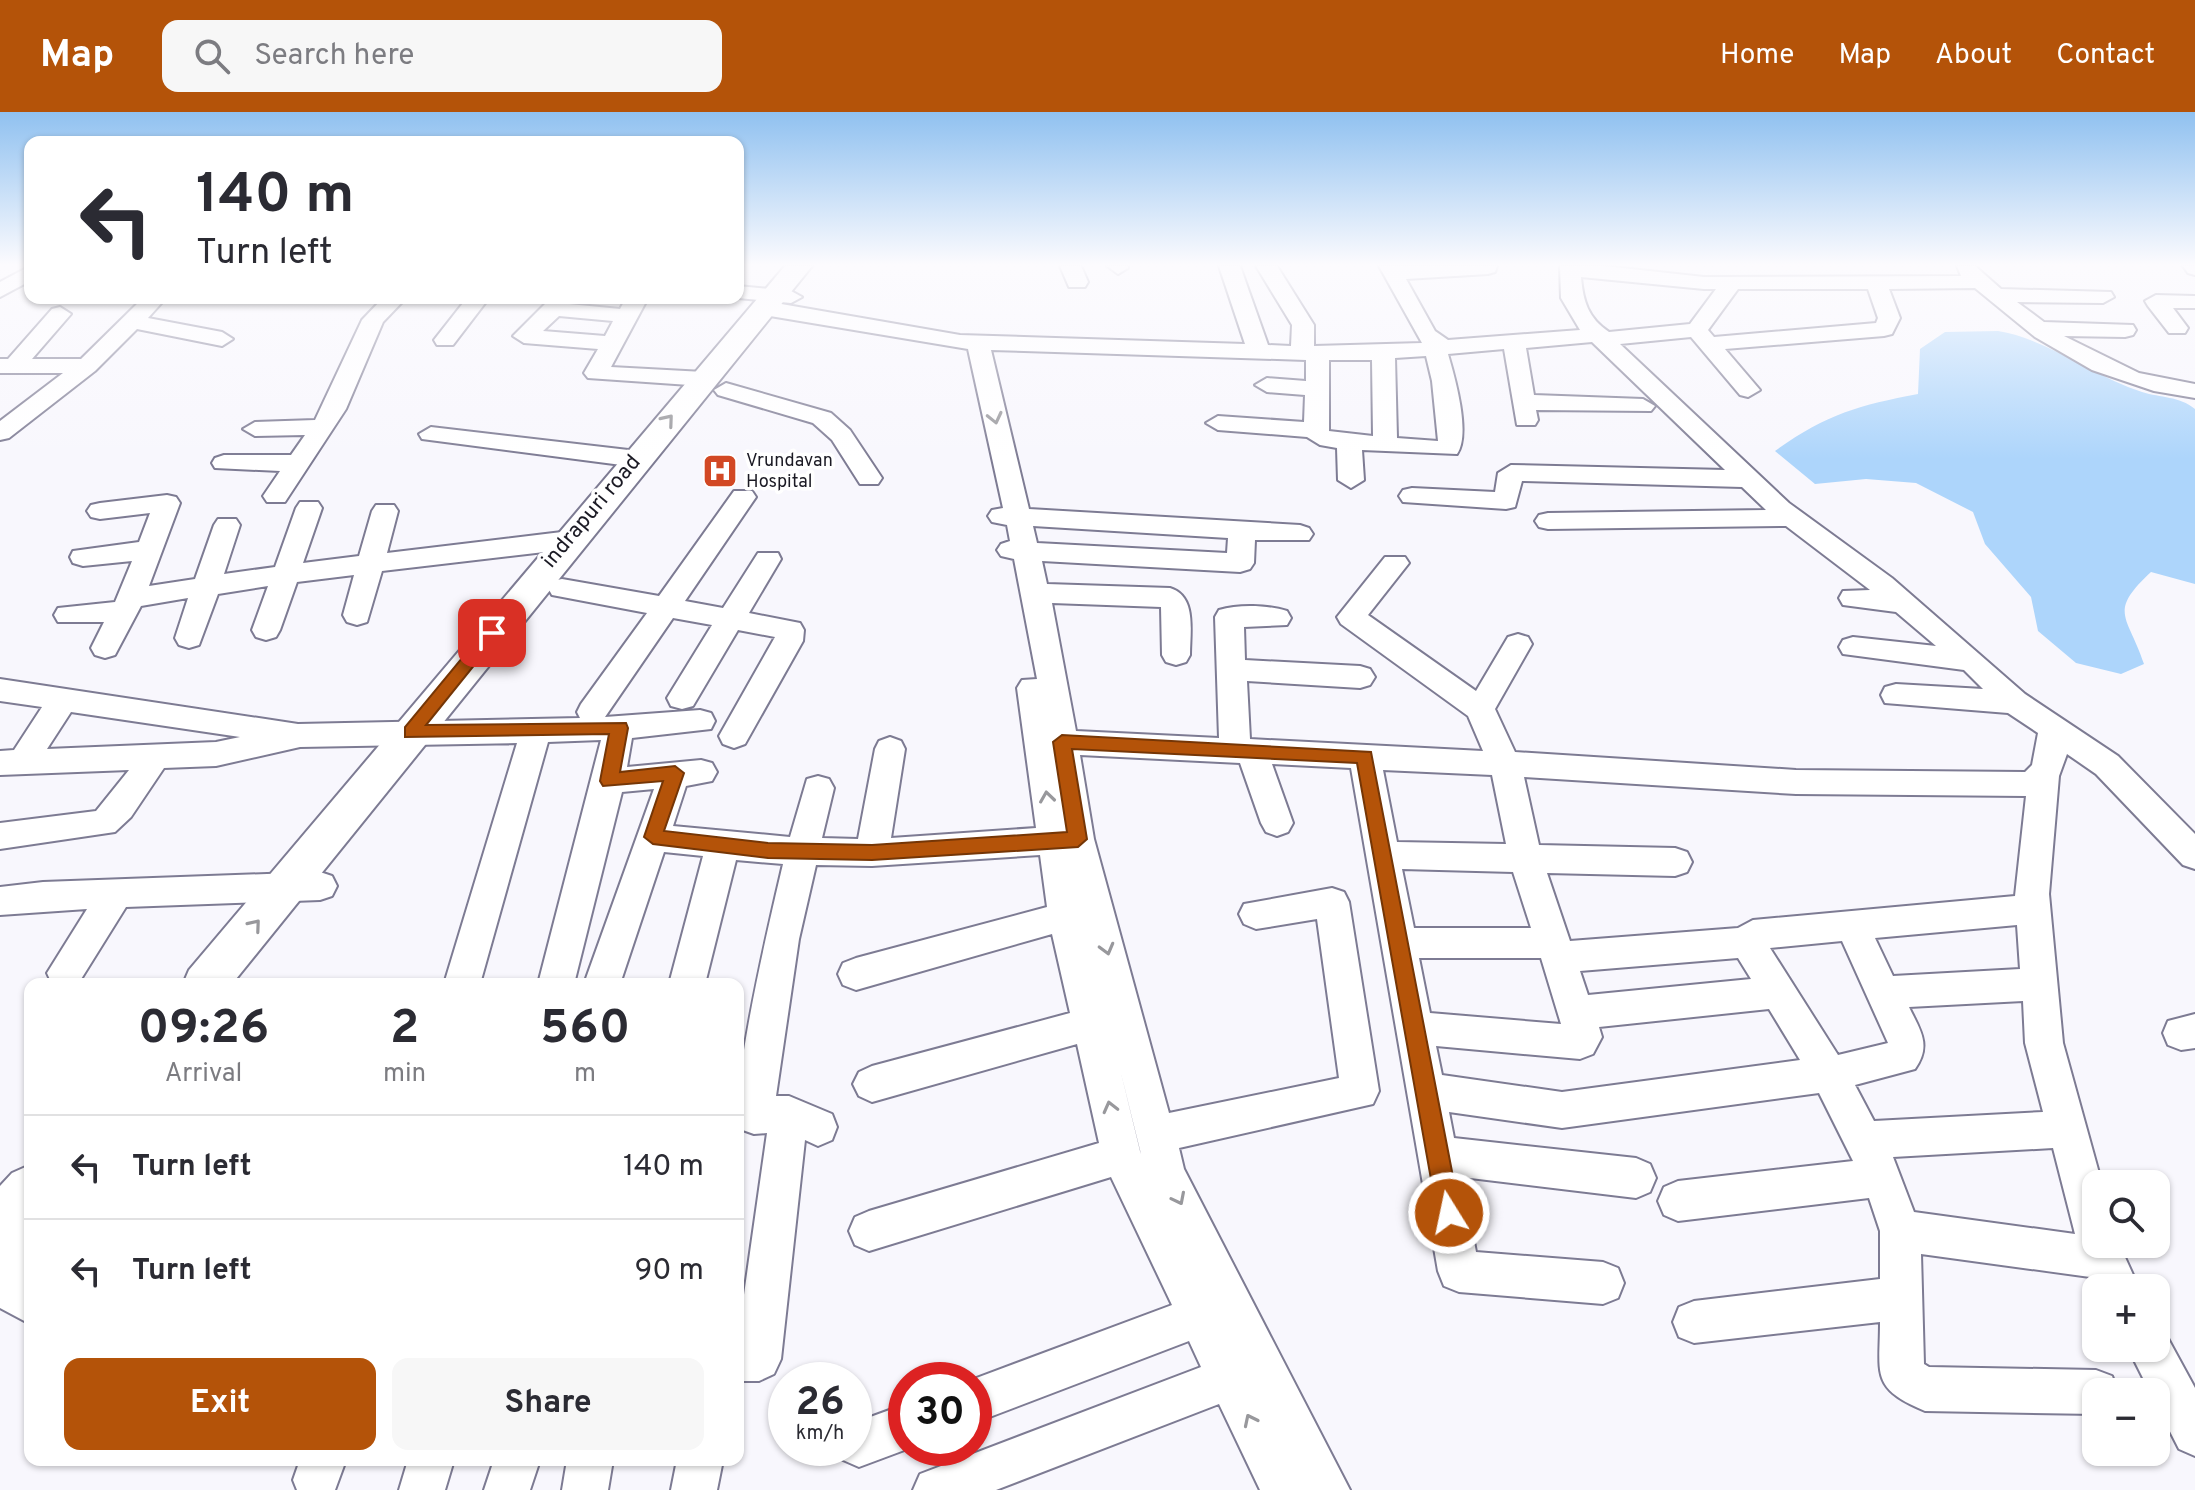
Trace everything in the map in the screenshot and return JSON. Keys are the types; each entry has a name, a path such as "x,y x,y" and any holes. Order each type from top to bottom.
{"main road":[{"name":"indrapuri road","path":"428,732 562,588 753,330"},
{"name":"indrapuri road","path":"244,978 304,886 428,732 570,540 637,459 715,384"},
{"name":"indrapuri road","path":"211,978 304,886"},
{"path":"0,1225 24,1197"},
{"path":"0,1268 24,1242"}],"street":[{"path":"7,366 43,330"},
{"path":"0,433 87,366 121,330"},
{"path":"178,330 222,339"},
{"path":"276,496 343,393 369,330"},
{"path":"445,340 453,330"},
{"path":"530,330 524,336 612,343"},
{"path":"619,330 596,373 715,384 822,418 841,435 869,478"},
{"path":"919,330 966,342 1310,353 1383,353 1602,337 1869,333 1879,330"},
{"path":"1251,330 1259,352"},
{"path":"1304,330 1317,389 1316,430 1319,436 1349,442 1448,449 1451,443 1440,348 1423,330"},
{"path":"1594,330 1793,518 1903,603 1972,661 2014,702 2107,765 2195,855"},
{"path":"1703,337 1707,330"},
{"path":"2042,330 2086,359 2132,379 2195,391"},
{"path":"1703,337 1748,390"},
{"path":"966,342 1014,533 1065,840 1080,912 1090,1024 1121,1155 1284,1490"},
{"path":"1514,342 1525,411 1643,406"},
{"path":"1383,353 1385,445"},
{"path":"7,366 87,366"},
{"path":"1267,385 1317,389"},
{"path":"1218,423 1316,430"},
{"path":"255,429 322,427"},
{"path":"431,434 637,459"},
{"path":"1349,442 1351,480"},
{"path":"224,463 298,463"},
{"path":"1412,496 1506,501 1511,473 1750,479"},
{"path":"558,978 609,781 606,720 665,606 743,497"},
{"path":"100,511 167,503 128,604 105,648"},
{"path":"266,630 309,508"},
{"path":"357,615 385,511"},
{"path":"1548,521 1793,518"},
{"path":"458,554 464,524"},
{"path":"189,638 227,525"},
{"path":"1014,533 1240,563 1242,530 1300,534"},
{"path":"1014,533 1036,593 1062,742 1065,840"},
{"path":"68,615 207,586 286,574 570,540"},
{"path":"83,557 148,550"},
{"path":"0,690 300,735 536,731 691,710 732,619 768,559"},
{"path":"1395,563 1352,611 1353,621 1480,709 1505,764 1526,859 1584,1037 1580,1042 1415,1028"},
{"path":"562,588 790,630 791,634 734,736"},
{"path":"1036,593 1170,598 1175,603 1176,655"},
{"path":"1853,598 1903,603"},
{"path":"1277,618 1229,617 1232,670 1243,750 1277,823"},
{"path":"1480,709 1518,644"},
{"path":"1853,647 1972,661"},
{"path":"1232,670 1360,677"},
{"path":"1896,695 2014,702"},
{"path":"0,706 62,701"},
{"path":"12,763 62,701"},
{"path":"2053,729 2052,764 2044,777 2033,909 2044,1043 2082,1178"},
{"path":"464,978 536,731"},
{"path":"12,763 228,753 300,735"},
{"path":"1062,742 1796,782 2030,784 2044,777"},
{"path":"872,853 890,749"},
{"path":"1365,757 1459,1271 1603,1283"},
{"path":"0,836 104,823 120,808 154,758"},
{"path":"604,978 653,837 688,772 609,781"},
{"path":"744,1359 759,1359 775,1118 782,939 818,788"},
{"path":"653,837 768,850 872,853 1065,840"},
{"path":"689,978 723,844"},
{"path":"1383,855 1675,862"},
{"path":"5,908 115,895 304,886"},
{"path":"65,973 115,895"},
{"path":"1156,1134 1360,1091 1332,902 1256,914"},
{"path":"1399,943 1556,950 1747,942 1753,935 2033,909"},
{"path":"856,974 1080,912"},
{"path":"1080,912 1156,1134 1166,1174 1327,1490"},
{"path":"1427,1091 1562,1110 1829,1074 1902,1057 1907,1050 1907,1042 1852,926"},
{"path":"1747,942 1829,1074 1882,1177 1900,1231 1902,1376 1925,1389 2082,1392"},
{"path":"1883,992 2040,984"},
{"path":"1577,1013 1777,992"},
{"path":"872,1084 1090,1024"},
{"path":"1863,1140 2068,1129"},
{"path":"869,1231 1121,1155"},
{"path":"1438,1155 1636,1178"},
{"path":"1678,1201 1882,1177"},
{"path":"1900,1231 2082,1253"},
{"path":"0,1284 24,1299"},
{"path":"1694,1322 1901,1298"},
{"path":"992,1394 1199,1316"},
{"path":"2157,1362 2180,1407"},
{"path":"936,1490 1229,1378"},
{"path":"422,1490 429,1466"},
{"path":"507,1490 515,1466"},
{"path":"585,1490 589,1466"},
{"path":"694,1490 699,1466"}],"water":[{"path":"1998,331 2033,341 2124,385 2176,399 2195,409 2195,584 2151,572 2137,586 2125,606 2125,615 2144,664 2121,674 2076,663 2038,631 2031,597 1985,544 1973,512 1916,483 1866,479 1815,484 1775,451 1810,428 1843,413 1918,394 1920,349 1945,332"}],"place":[{"name":"Vrundavan Hospital","path":"720,471"}],"route":[{"path":"492,633 411,732 619,728 609,781 675,773 653,837 684,838 768,850 872,853 1078,839 1062,742 1365,757 1449,1213"}]}
